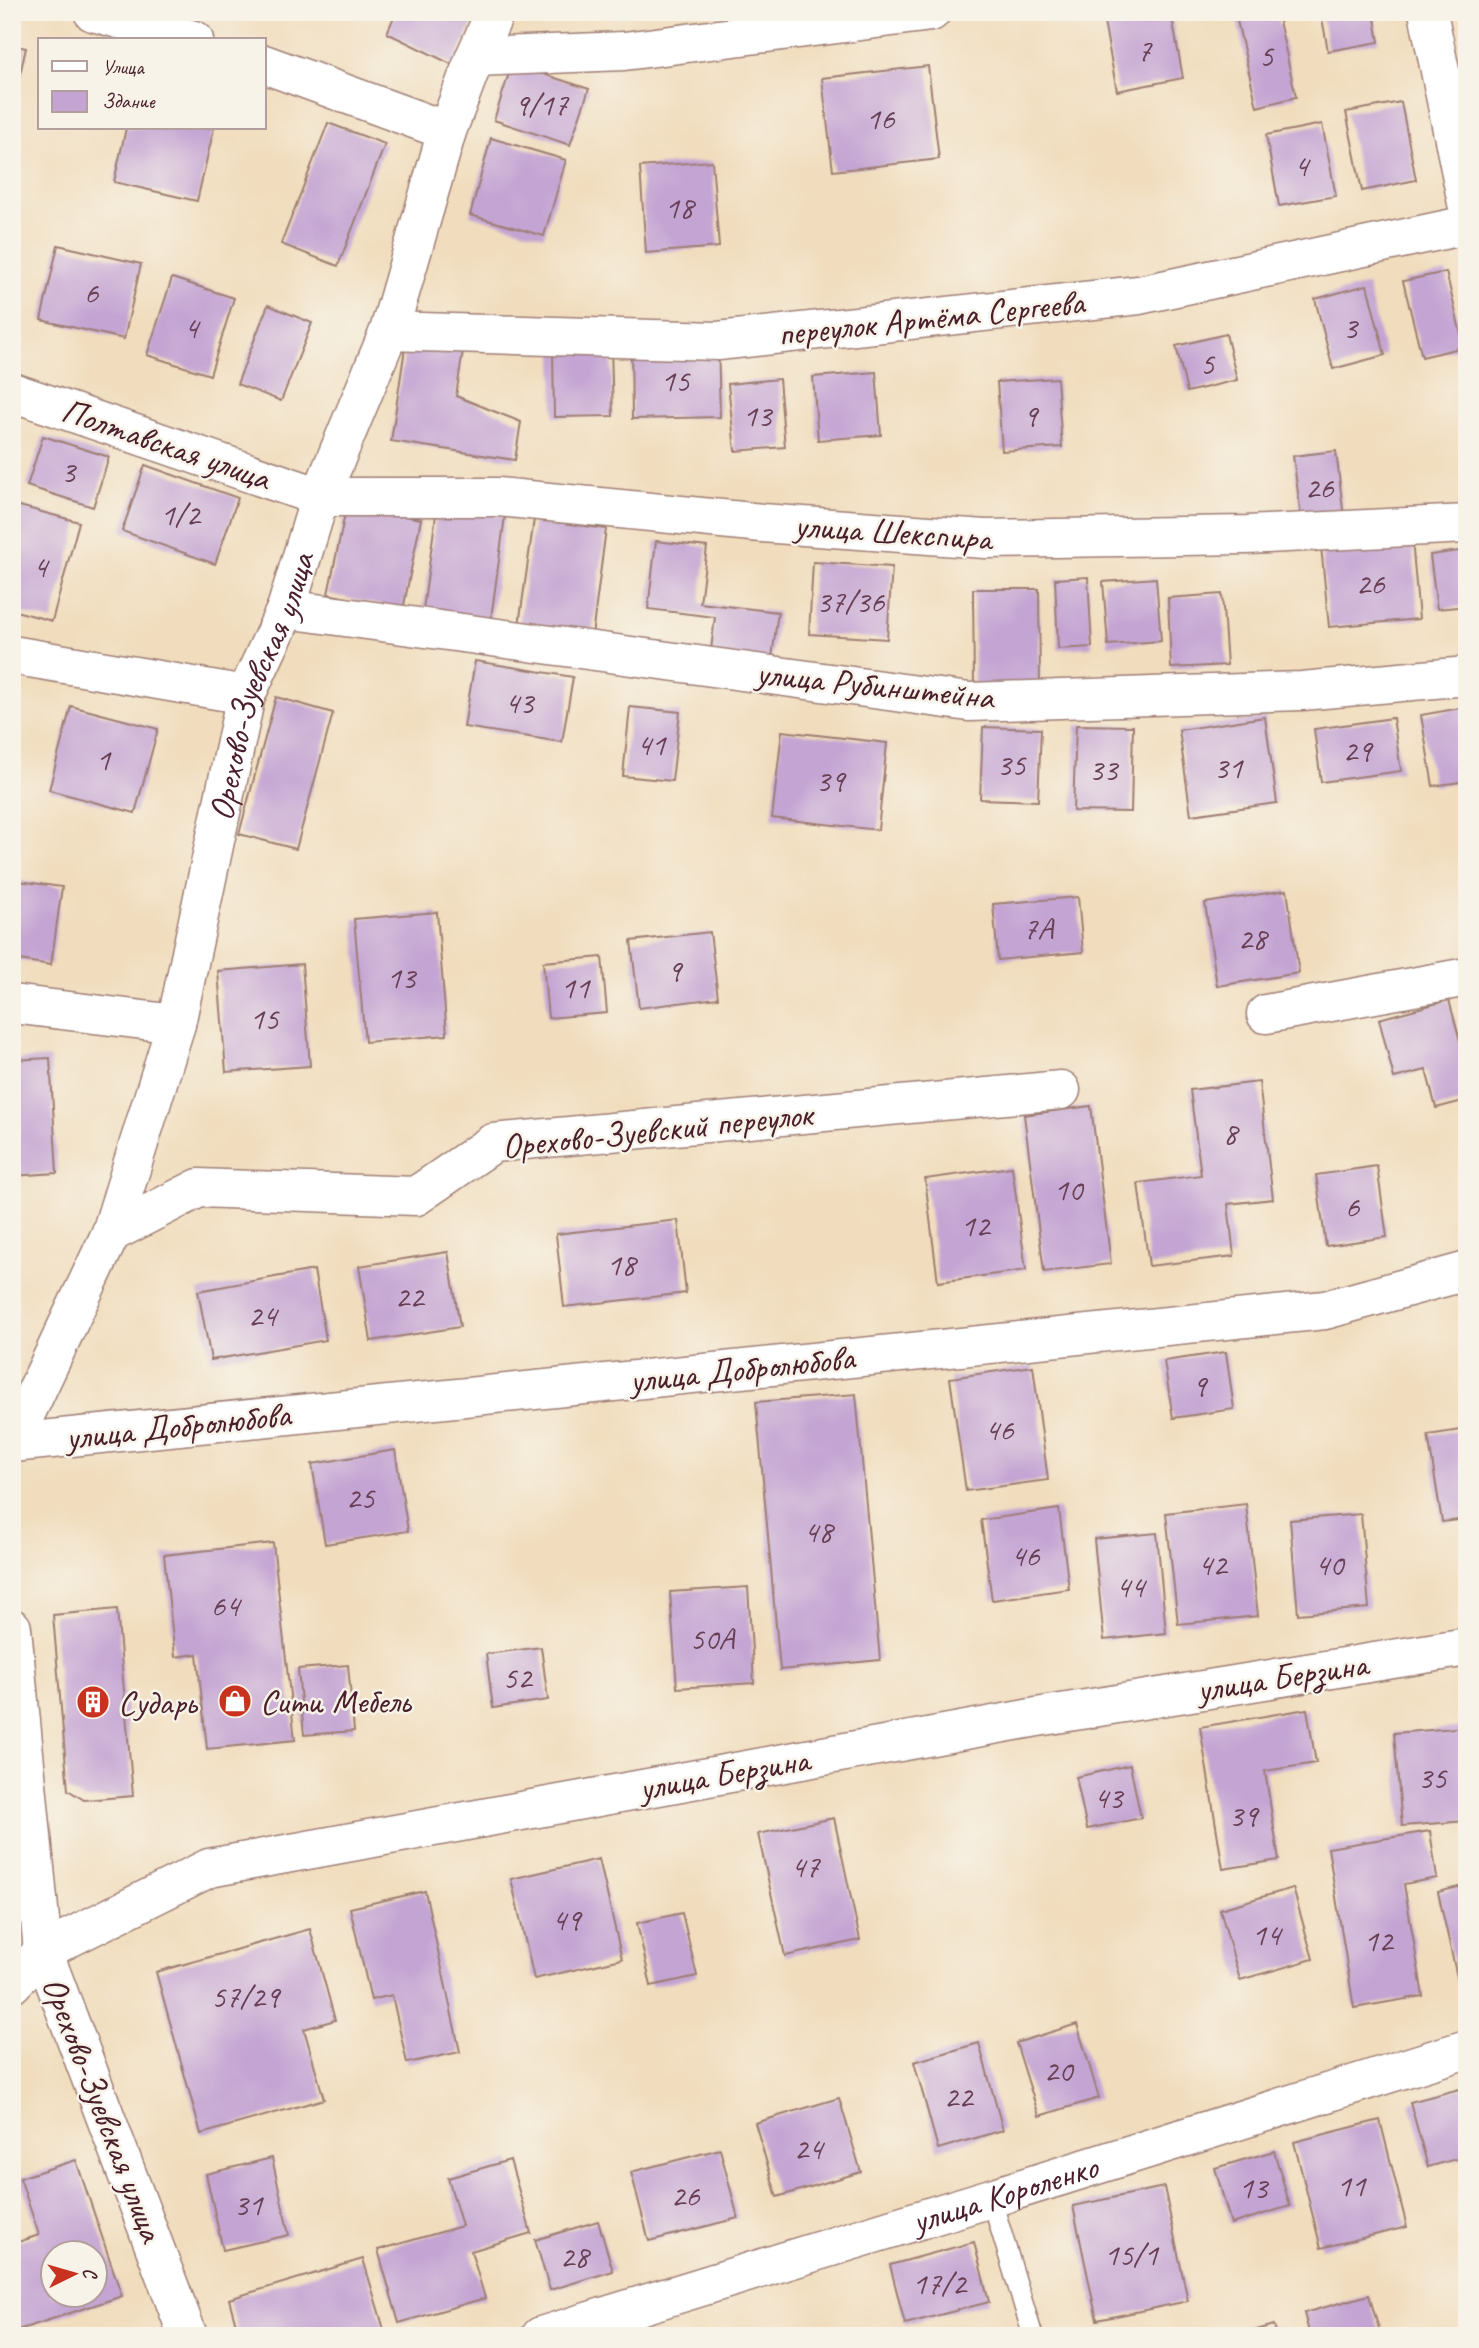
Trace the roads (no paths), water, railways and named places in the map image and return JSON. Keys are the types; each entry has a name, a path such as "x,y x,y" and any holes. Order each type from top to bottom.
{"street":[{"path":"93,12 187,38"},
{"name":"Орехово-Зуевская улица","path":"12,1443 111,1233 176,1024 246,695 286,609 320,497 389,331 447,131 495,12"},
{"path":"475,57 624,51 931,12"},
{"path":"1427,12 1467,203"},
{"path":"266,65 447,131"},
{"name":"переулок Артёма Сергеева","path":"389,331 718,341 1139,295 1467,225"},
{"name":"Полтавская улица","path":"12,392 320,497"},
{"name":"улица Шекспира","path":"320,497 498,497 762,523 985,539 1247,535 1467,524"},
{"name":"улица Рубинштейна","path":"286,609 969,702 1302,691 1467,676"},
{"path":"12,655 246,695"},
{"path":"1266,1014 1467,977"},
{"path":"12,1004 176,1024"},
{"name":"Орехово-Зуевский переулок","path":"111,1233 199,1188 416,1196 493,1143 1060,1090"},
{"name":"улица Добролюбова","path":"12,1443 1325,1310 1467,1270"},
{"name":"Орехово-Зуевская улица","path":"12,1628 43,1951 188,2336"},
{"name":"улица Берзина","path":"12,1984 43,1951 209,1868 1037,1717 1467,1647"},
{"name":"улица Короленко","path":"541,2336 1467,2049"}],"lane":[{"path":"991,2198 1033,2336"}],"place":[{"name":"Сити Мебель","path":"235,1701"},
{"name":"Сударь","path":"93,1702"}]}
